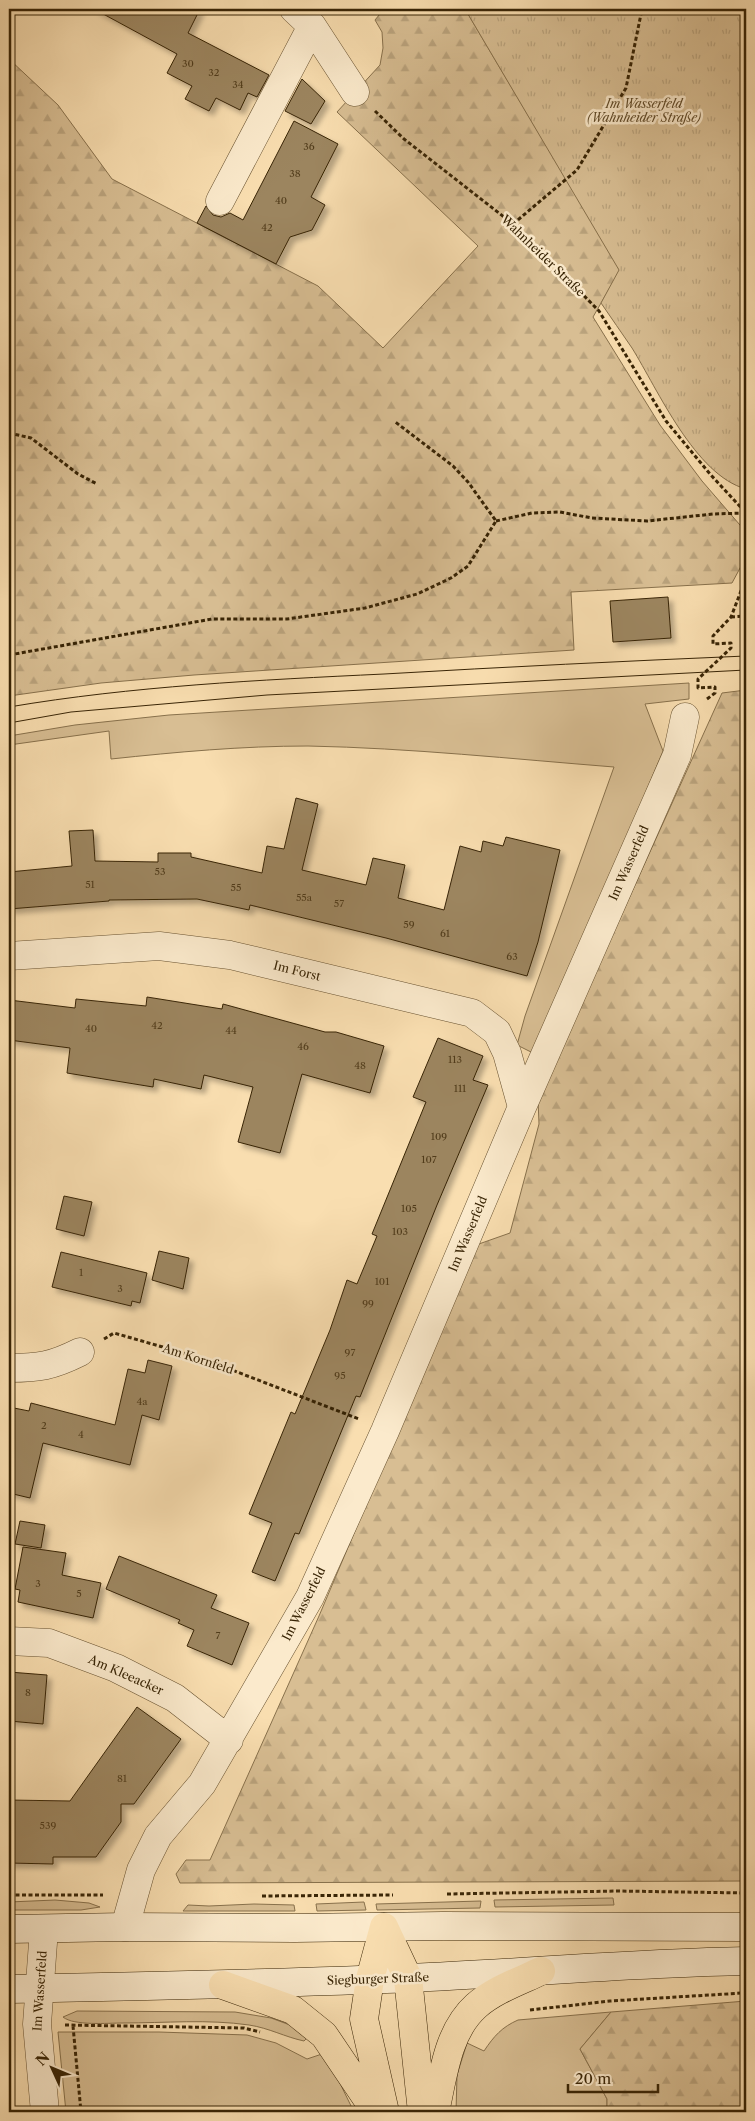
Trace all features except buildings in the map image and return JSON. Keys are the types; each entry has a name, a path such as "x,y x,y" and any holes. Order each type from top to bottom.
{"highway":[{"path":"384,1927 408,1978 422,2112"},
{"path":"384,1927 370,1979 364,2019 385,2112"},
{"path":"436,2112 447,2060 459,2028 476,2006 502,1990 541,1971"},
{"path":"223,1985 293,2010 324,2035 376,2112"}],"street":[{"path":"303,17 355,92"},
{"path":"220,201 303,17"},
{"name":"Im Wasserfeld","path":"125,1926 141,1870 158,1836 202,1784 310,1598 385,1431 522,1107 677,755 685,717"},
{"name":"Im Forst","path":"9,956 159,946 221,954 472,1013 497,1032 508,1053 522,1107"},
{"path":"9,1368 37,1368 57,1363 80,1352"},
{"name":"Am Kleeacker","path":"9,1641 49,1643 116,1668 174,1698 229,1740"},
{"path":"9,1929 125,1926 746,1927"},
{"name":"Im Wasserfeld","path":"44,1929 37,2042 45,2112"},
{"name":"Siegburger Straße","path":"9,1989 223,1985 408,1978 691,1962 746,1961"}],"path":[{"path":"512,224 576,170 582,162 626,88 642,9"},
{"name":"Wahnheider Straße","path":"355,92 404,139 512,224 599,311 666,421 710,474 746,513"},
{"path":"394,421 453,466 468,482 496,521"},
{"path":"9,433 31,438 78,474 97,484"},
{"path":"9,655 212,619 287,619 365,608 417,594 451,578 468,566 496,521 532,514 560,512 592,518 647,521 713,514 746,513"},
{"path":"685,717 715,693 715,687 698,688 698,680 731,648 731,643 714,644 713,636 731,616 746,578"},
{"path":"731,616 746,616"},
{"name":"Am Kornfeld","path":"80,1352 114,1334 201,1358 385,1431"},
{"path":"445,1894 618,1891 746,1893"},
{"path":"9,1895 134,1897"},
{"path":"252,1896 397,1895"},
{"path":"526,2010 610,2001 746,1992"},
{"path":"73,2026 81,2112"}],"green space":[{"path":"384,9 465,9 620,270 593,317 660,425 702,481 746,532 746,557 732,583 571,592 574,650 194,675 101,683 9,696 9,59 58,105 112,179 318,286 383,348 478,246 337,112 380,65 383,48 382,32 375,20"},
{"name":"Im Wasserfeld (Wahnheider Straße)","path":"465,9 746,9 746,489 728,481 710,467 694,449 666,407 632,348 601,303 619,270"},
{"path":"689,683 689,699 645,704 663,751 567,981 533,1053 517,1045 525,1016 614,767 423,751 308,746 210,750 111,759 109,731 9,745 9,736 75,725 169,715"},
{"path":"746,690 746,1881 180,1883 176,1874 186,1860 210,1860 319,1616 476,1245 510,1233 539,1124 538,1099 722,693"},
{"path":"613,1898 614,1905 495,1907 494,1900"},
{"path":"55,1900 89,1903 100,1907 81,1910 9,1910 9,1902"},
{"path":"481,1901 480,1908 377,1910 376,1904"},
{"path":"364,1902 366,1910 317,1911 316,1904"},
{"path":"188,1905 294,1905 295,1911 183,1911"},
{"path":"746,2001 746,2112 607,2112 607,2099 580,2049 611,2012"},
{"path":"77,2011 235,2012 271,2018 290,2025 308,2037 304,2041 256,2026 234,2023 92,2023 75,2022 63,2017"},
{"path":"611,2012 580,2049 607,2099 607,2112 456,2112 457,2075 467,2043 484,2051 499,2032 518,2020"},
{"path":"58,2032 159,2032 247,2035 276,2043 307,2059 322,2054 331,2065 354,2112 66,2112"}],"tram line":[{"path":"9,707 102,694 243,682 746,656"},
{"path":"9,723 71,712 267,695 746,670"}]}
